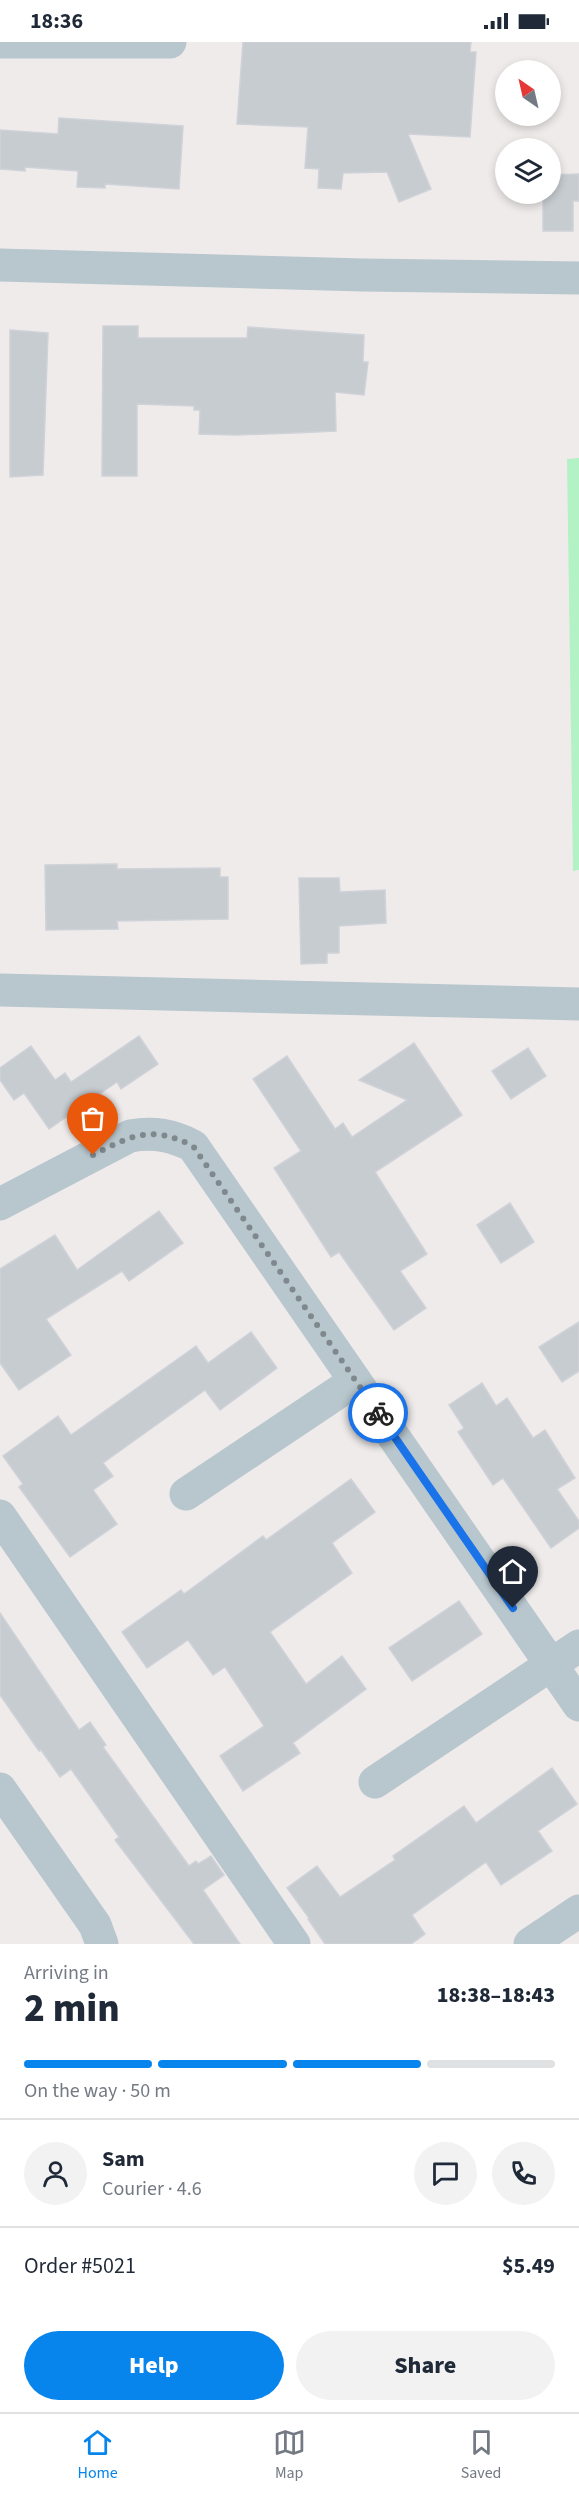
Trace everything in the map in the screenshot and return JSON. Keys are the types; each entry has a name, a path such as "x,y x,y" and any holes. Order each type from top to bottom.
{"street":[{"path":"0,42 170,42"},
{"path":"0,265 363,275 579,278"},
{"path":"0,990 579,1004"},
{"path":"0,1204 130,1136 147,1133 164,1134 193,1146 579,1705"},
{"path":"186,1494 355,1381"},
{"path":"0,1516 294,1944"},
{"path":"375,1782 579,1646"},
{"path":"0,1789 95,1925 102,1944"},
{"path":"530,1944 579,1912"}],"green space":[{"path":"579,458 579,870 573,871 567,459"}],"building":[{"path":"243,42 471,42 470,52 476,52 470,137 408,134 431,189 399,202 387,172 343,173 341,189 318,188 319,169 305,168 308,127 237,124"},
{"path":"59,118 183,126 179,189 105,184 105,188 77,187 78,171 25,167 25,171 0,169 0,130 58,134"},
{"path":"579,174 579,201 573,201 573,231 543,231 543,204 561,204 561,175"},
{"path":"103,326 138,326 138,338 247,338 248,327 364,335 363,362 368,362 364,395 335,392 336,431 294,433 199,434 200,410 194,410 194,406 137,404 137,476 102,476"},
{"path":"10,330 48,333 43,475 10,477"},
{"path":"117,864 117,869 220,868 220,877 228,877 228,919 117,921 118,929 46,930 45,865"},
{"path":"299,878 339,878 340,892 385,890 386,923 339,926 339,953 327,953 327,963 301,964"},
{"path":"139,1036 158,1064 121,1089 117,1082 49,1129 24,1093 14,1100 0,1080 0,1068 31,1046 55,1080 65,1073 71,1082"},
{"path":"414,1043 462,1115 375,1172 427,1254 400,1271 426,1308 394,1330 339,1252 331,1257 274,1168 301,1151 253,1079 287,1056 335,1129 343,1123 352,1137 407,1100 359,1080"},
{"path":"528,1048 546,1076 511,1099 492,1071"},
{"path":"510,1203 534,1242 501,1263 477,1225"},
{"path":"159,1211 183,1243 129,1281 122,1271 46,1319 71,1355 19,1390 0,1363 0,1269 55,1235 77,1270"},
{"path":"579,1322 579,1371 562,1382 539,1347"},
{"path":"251,1332 277,1368 220,1410 205,1390 103,1463 113,1476 93,1490 117,1524 70,1557 19,1487 23,1484 3,1456 58,1416 71,1435 196,1346 208,1363"},
{"path":"482,1383 496,1406 507,1398 533,1438 545,1430 575,1478 557,1489 579,1521 579,1528 551,1548 503,1478 493,1485 458,1432 464,1428 449,1405"},
{"path":"351,1479 375,1512 332,1543 352,1573 270,1632 306,1684 342,1656 366,1689 293,1743 300,1753 243,1791 220,1756 264,1726 225,1667 213,1675 188,1640 147,1668 122,1632 181,1590 184,1594 263,1536 266,1540"},
{"path":"459,1601 482,1634 412,1681 389,1648"},
{"path":"0,1613 79,1730 90,1722 106,1745 103,1747 189,1866 196,1861 198,1864 211,1856 224,1875 203,1890 240,1944 194,1944 115,1840 119,1837 71,1769 60,1777 41,1750 39,1751 0,1695"},
{"path":"552,1768 577,1804 538,1831 552,1851 501,1885 486,1862 412,1915 425,1934 411,1944 325,1944 287,1888 317,1866 340,1897 395,1860 393,1856 464,1806 476,1823"}],"way so far":[{"path":"93,1155 130,1136 147,1133 164,1134 193,1146 378,1413"}],"route":[{"path":"378,1413 513,1608"}]}
